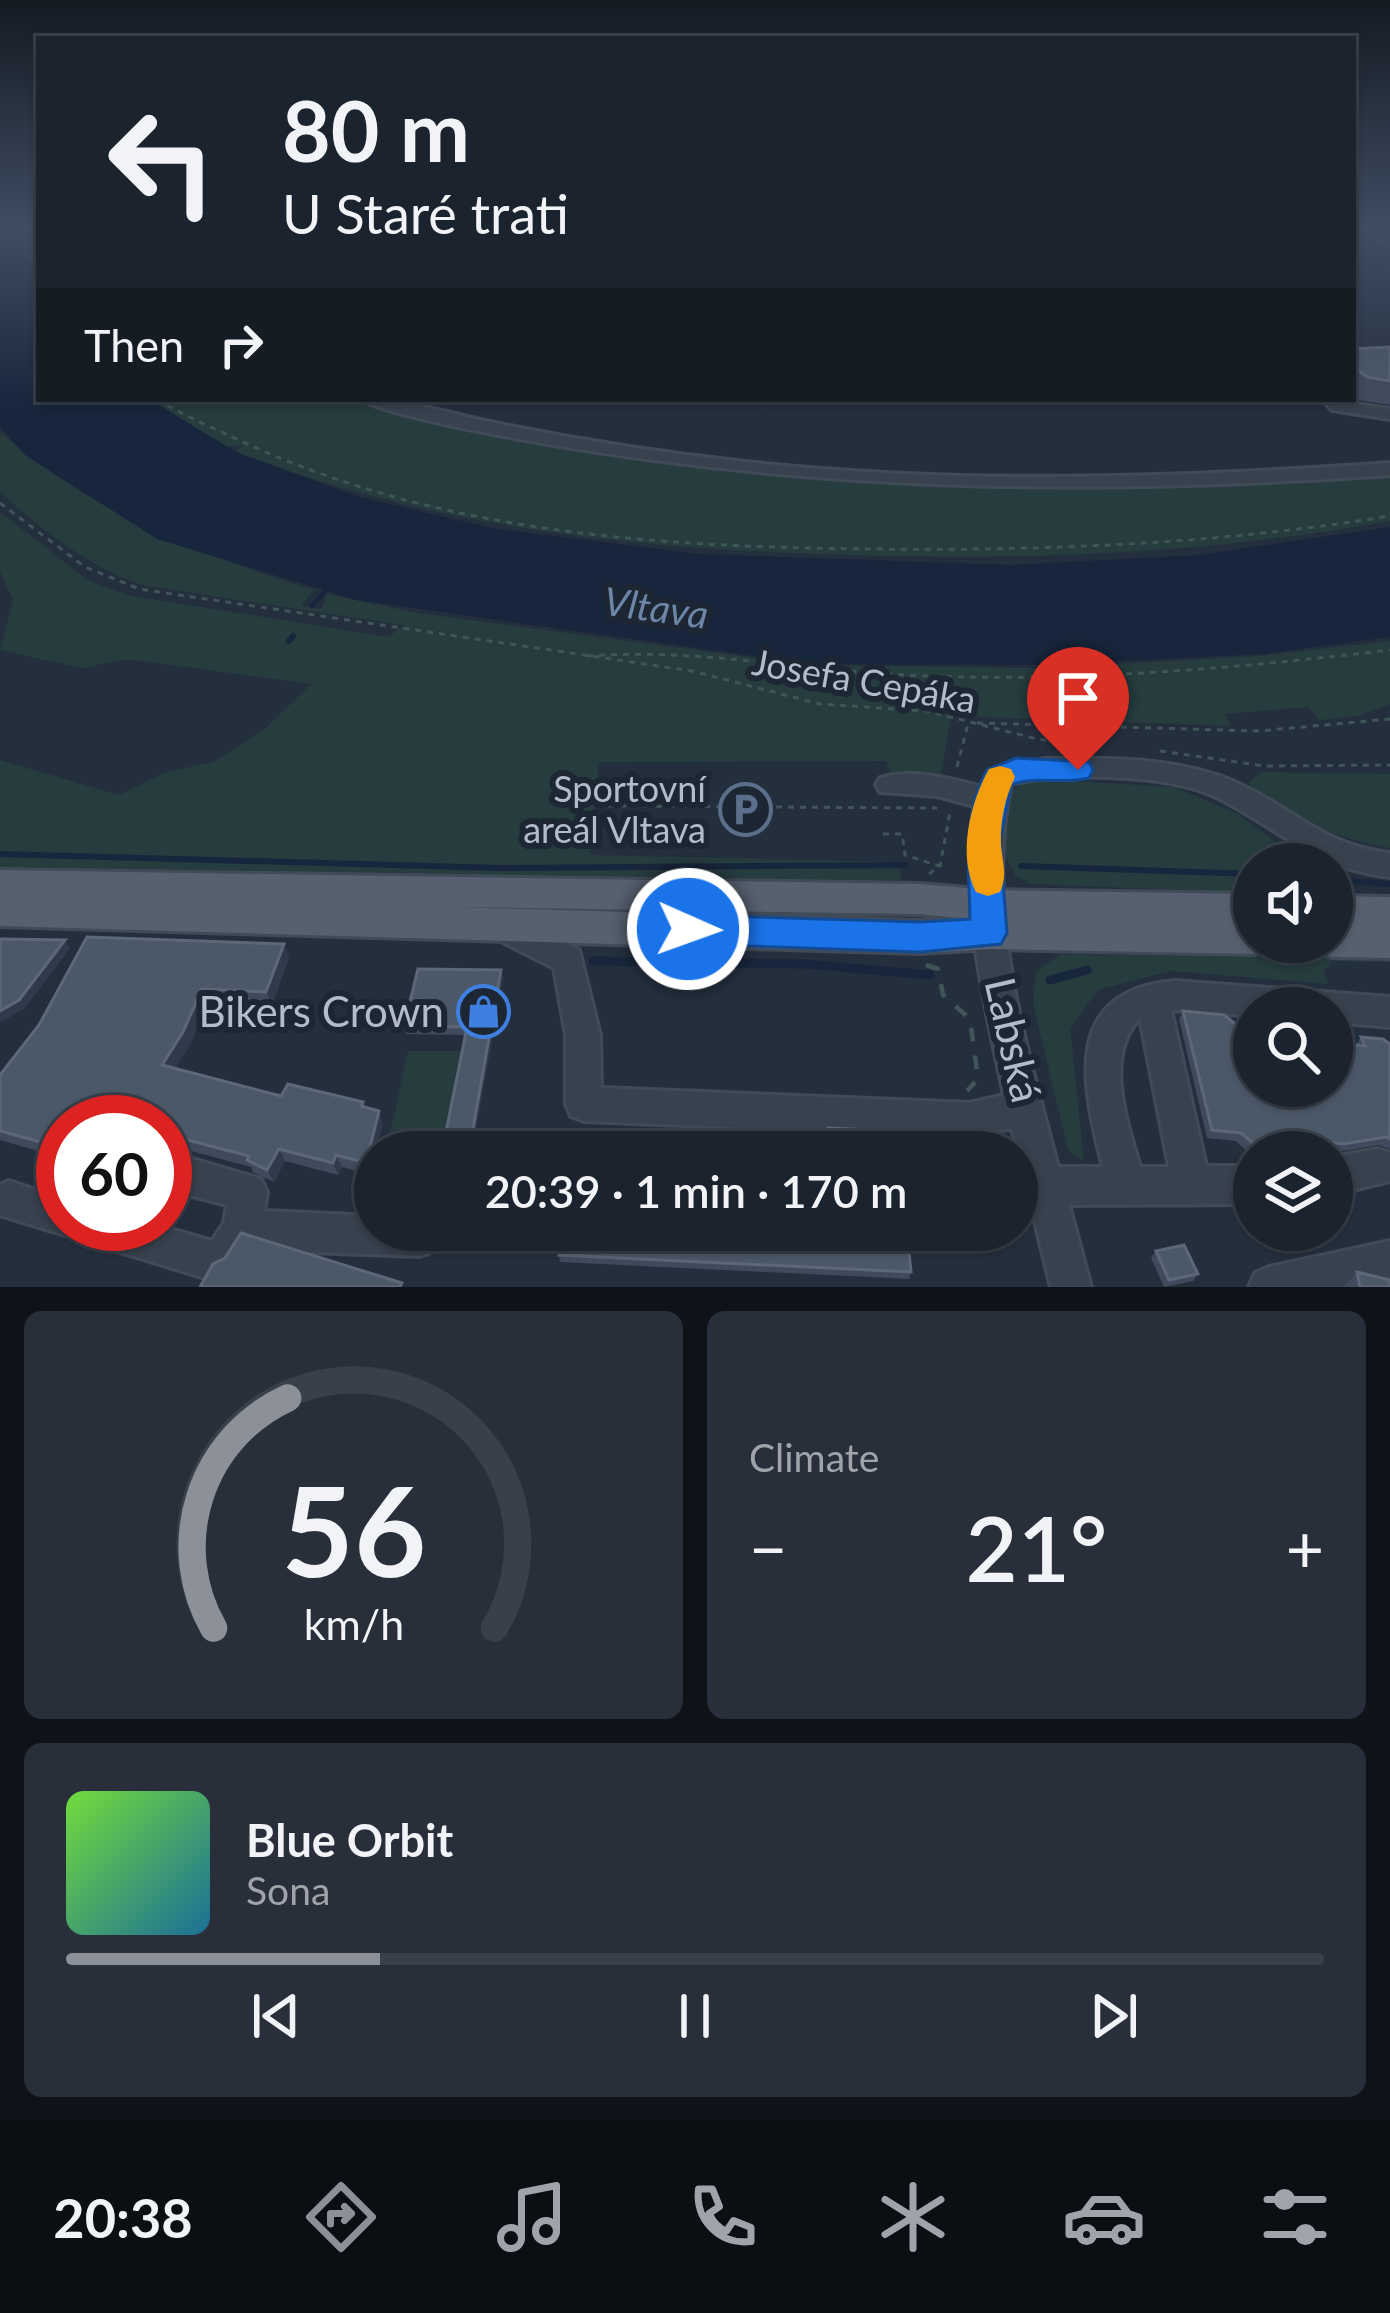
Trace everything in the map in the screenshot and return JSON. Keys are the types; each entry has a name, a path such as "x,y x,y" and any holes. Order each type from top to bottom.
{"main road":[{"path":"0,885 919,899 990,919 1233,936"},
{"path":"0,910 920,937 990,919 1233,911"},
{"path":"1353,912 1390,913"},
{"path":"1353,940 1390,941"}],"street":[{"path":"381,402 470,426 605,450 838,475 1140,483 1390,470"},
{"path":"1334,402 1390,414"},
{"path":"890,785 938,786 989,799 998,778 1016,770 1186,776 1222,788 1315,848 1367,864 1390,865"},
{"name":"Labská","path":"989,799 984,841 990,919 1027,1107 1071,1287"},
{"path":"490,922 568,960 583,1034 584,1104 970,1120 1027,1107"},
{"path":"1126,1184 1110,1123 1102,1058 1114,1017 1133,1001 1175,995 1390,1012"},
{"path":"1152,998 1191,1183"},
{"path":"1353,1172 1378,1167"},
{"path":"192,1177 248,1192 223,1260"},
{"path":"1046,1186 1116,1189 1126,1184 1233,1184"},
{"path":"3,1204 36,1212"},
{"path":"189,1251 223,1260 354,1245"},
{"path":"1268,1287 1390,1261"}],"path":[{"path":"164,402 253,448 331,479 510,525 614,538 735,548 1003,553 1220,542 1390,516"},
{"name":"Josefa Cepáka","path":"0,503 85,567 139,589 692,671 850,709 927,711 1037,740 1098,747"},
{"path":"579,656 668,650 780,667 910,676 1113,672 1312,660 1390,650"},
{"path":"959,752 969,723 1259,731 1390,719"},
{"path":"1152,750 1264,766 1390,765"},
{"path":"608,806 950,810"},
{"path":"883,834 902,834 905,855 940,866"},
{"path":"921,952 920,963 938,969 944,995 970,1019 978,1079 966,1091 967,1098"}],"green space":[{"path":"154,402 367,402 474,431 674,462 1039,485 1187,485 1390,472 1390,521 1256,541 1056,555 853,555 694,547 464,517 312,479 236,452 243,445 225,447"},
{"path":"0,432 71,486 148,528 314,590 301,606 321,609 327,594 418,613 809,665 1040,668 1260,656 1390,641 1390,704 1358,716 1319,720 1308,707 1225,714 1231,726 951,716 941,777 891,774 886,761 599,762 590,855 900,862 901,880 340,878 0,868 0,760 119,795 166,772 214,762 267,727 311,684 127,659 82,668 0,650 13,600 0,572 0,512 89,581 132,596 389,637 403,625 146,586 106,570 51,534 0,492"},
{"path":"1260,772 1390,774 1390,848 1333,833 1298,817 1248,783"},
{"path":"1052,780 1174,787 1238,814 1277,843 1233,843 1233,892 1031,884 1016,876 999,847 1007,797 1021,783"},
{"path":"1061,954 1331,963 1324,972 1328,984 1172,971 1098,990 1070,1028 1084,1162 1068,1150 1033,1004 1036,971"},
{"path":"1353,958 1389,959 1353,961"},
{"path":"408,1051 460,1051 446,1131 391,1131"}],"water":[{"name":"Vltava","path":"0,289 36,289 36,402 154,402 236,452 356,496 491,528 697,554 1012,565 1198,555 1390,527 1390,637 1263,654 1043,665 811,664 356,600 157,539 25,455 0,427"}],"building":[{"path":"1390,347 1390,381 1367,377 1356,368 1356,349"},
{"path":"87,937 284,944 266,992 202,989 162,1065 281,1096 288,1084 363,1102 361,1106 379,1111 374,1131 354,1131 354,1160 336,1155 333,1163 279,1149 267,1170 247,1160 249,1156 192,1141 192,1095 36,1095 36,1141 0,1131 0,1075 39,1025"},
{"path":"0,939 65,940 19,1000 0,1011"},
{"path":"418,969 501,970 473,1131 446,1131 467,1027 404,1026"},
{"path":"1183,1011 1224,1015 1233,1022 1233,1107 1353,1107 1353,1045 1365,1046 1361,1037 1390,1044 1390,1139 1353,1142 1353,1131 1212,1130"},
{"path":"828,1128 897,1131 828,1131"},
{"path":"241,1233 402,1283 400,1287 200,1287"},
{"path":"1184,1245 1198,1274 1169,1280 1156,1251"},
{"path":"559,1251 909,1251 911,1272 559,1255"},
{"path":"1357,1272 1390,1280 1390,1287 1360,1287"}],"waterway":[{"path":"312,606 329,586"},
{"path":"289,641 293,636"},
{"path":"0,854 500,868 905,865"},
{"path":"1021,866 1233,873"},
{"path":"1353,881 1390,884"},
{"path":"593,961 805,964 930,975"},
{"path":"1050,980 1087,970"}],"slow traffic":[{"path":"988,882 984,841 989,799 1000,777"}],"place":[{"name":"Sportovní areál Vltava","path":"745,810"},
{"name":"Bikers Crown","path":"483,1012"}],"route":[{"path":"688,929 920,937 989,933 984,841 989,799 998,778 1016,770 1078,770"}]}
